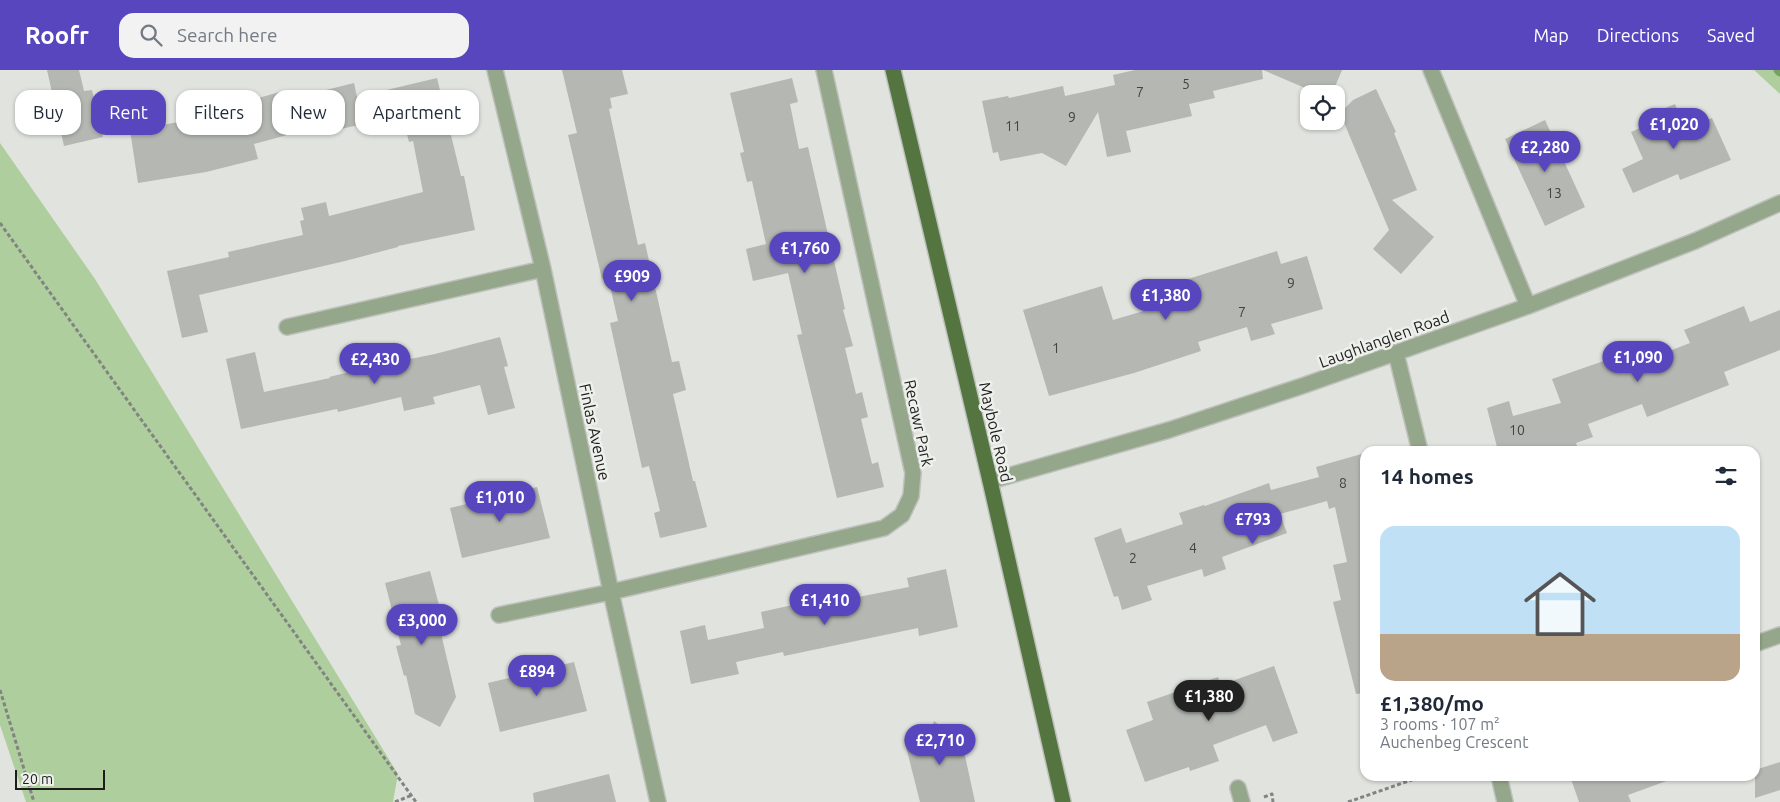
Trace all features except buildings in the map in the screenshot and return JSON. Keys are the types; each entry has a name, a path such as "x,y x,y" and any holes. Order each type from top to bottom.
{"main road":[{"name":"Maybole Road","path":"894,70 1063,802"}],"street":[{"name":"Finlas Avenue","path":"495,70 543,269 611,592 658,802"},
{"name":"Recawr Park","path":"499,615 611,592 884,528 902,515 911,496 913,473 824,70"},
{"path":"1431,70 1528,306"},
{"name":"Laughlanglen Road","path":"990,481 1169,430 1396,353 1528,306 1696,241 1780,203"},
{"path":"287,327 543,269"},
{"path":"1396,353 1419,446"},
{"path":"1760,642 1780,635"},
{"path":"1499,781 1504,802"}],"path":[{"path":"0,223 416,802"},
{"path":"0,690 34,802"},
{"path":"1348,802 1409,781"},
{"path":"395,802 412,795"}],"green space":[{"path":"1754,70 1780,70 1780,94"},
{"path":"0,143 95,279 398,774 393,802 26,802 0,725"}]}
